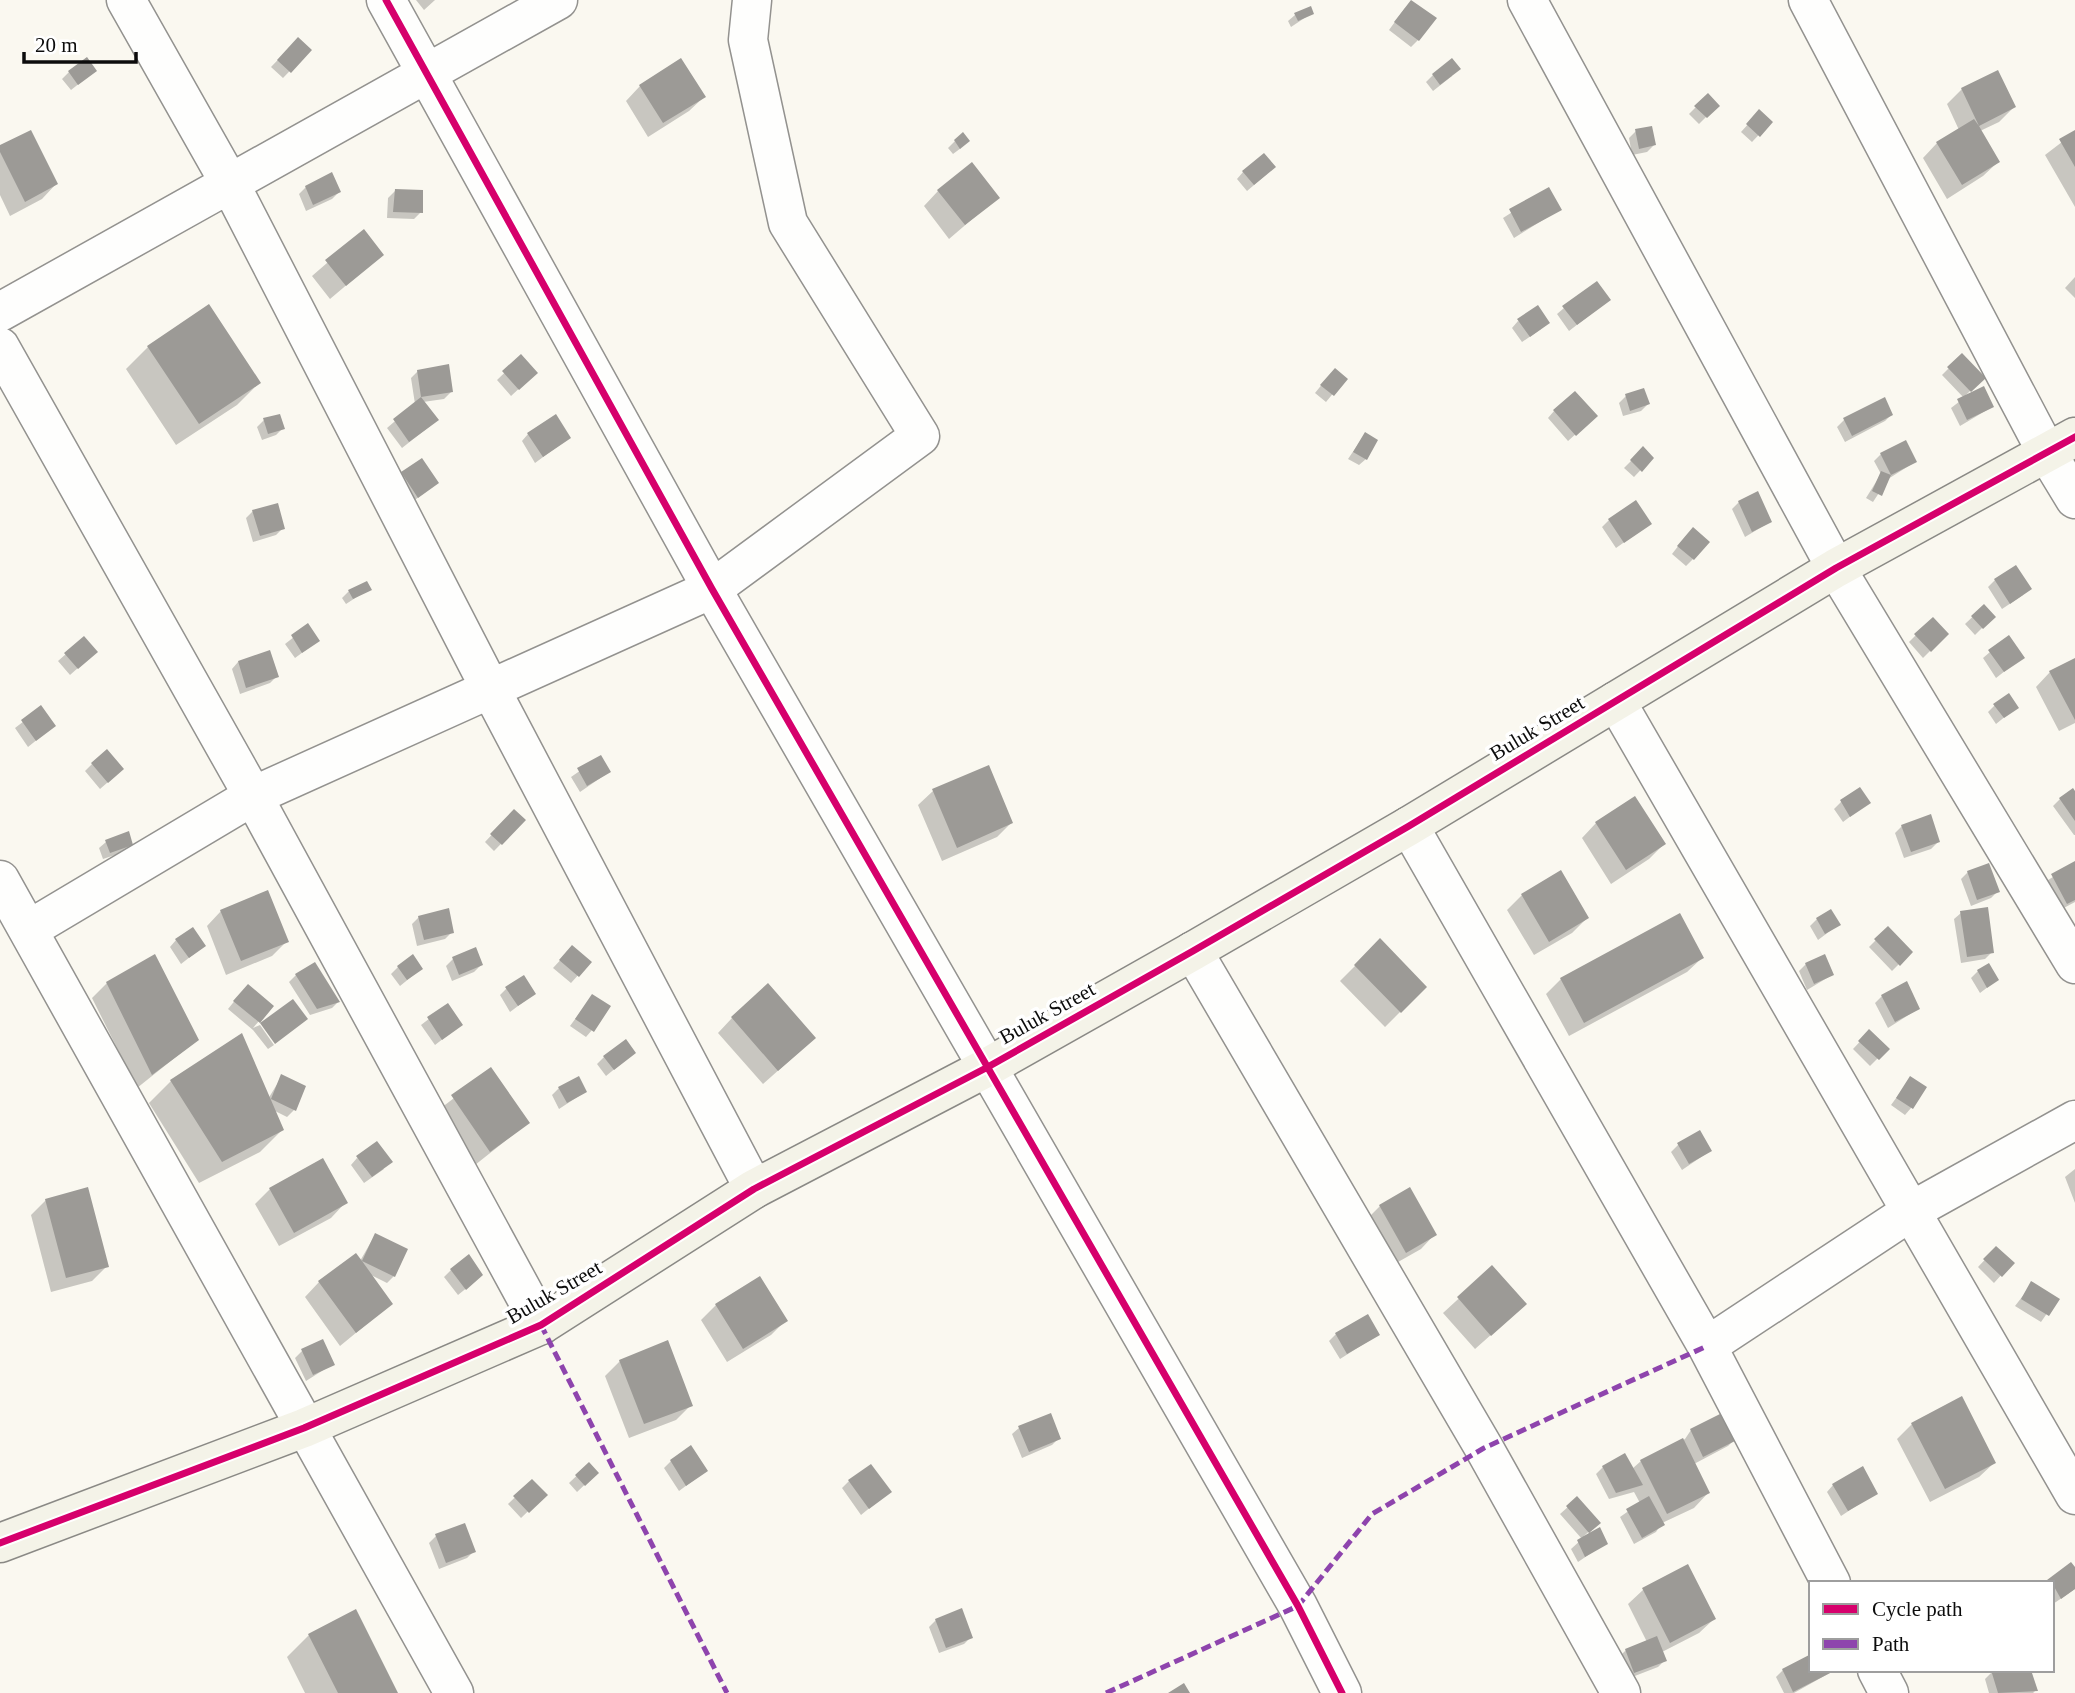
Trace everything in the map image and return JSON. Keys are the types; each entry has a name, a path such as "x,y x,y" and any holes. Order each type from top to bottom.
{"street":[{"path":"126,0 229,182 491,690 754,1189"},
{"path":"386,0 712,589 986,1068 1292,1594 1342,1693"},
{"path":"0,312 426,71 558,0"},
{"path":"28,930 253,796 712,589 920,436 788,223 748,40 752,0"},
{"path":"1527,0 1836,568 2075,964"},
{"path":"1808,0 2061,445 2075,499"},
{"path":"0,347 253,796 541,1325"},
{"name":"Buluk Street","path":"0,1543 304,1428 541,1325 754,1189 986,1068 1193,951 1409,826 1836,568 2061,445"},
{"path":"1616,701 1913,1210 2075,1495"},
{"path":"1409,826 1707,1346 1830,1581"},
{"path":"0,880 454,1693"},
{"path":"1193,951 1484,1448 1621,1693"},
{"path":"1707,1346 1913,1210 2075,1120"},
{"path":"1878,1672 1889,1693"}],"building":[{"path":"1411,0 1437,18 1419,41 1394,22"},
{"path":"1311,6 1314,14 1298,21 1294,13"},
{"path":"298,37 312,50 291,73 277,60"},
{"path":"87,57 97,71 78,85 68,71"},
{"path":"681,58 706,97 663,123 639,85"},
{"path":"1452,58 1461,69 1440,85 1432,74"},
{"path":"1998,70 2016,107 1979,126 1961,88"},
{"path":"1708,93 1720,106 1707,118 1694,106"},
{"path":"1759,109 1773,122 1760,137 1746,124"},
{"path":"1974,119 2000,162 1962,185 1936,142"},
{"path":"1652,126 1656,145 1639,149 1635,129"},
{"path":"31,130 58,184 25,202 0,152 0,145"},
{"path":"2075,130 2075,167 2059,139"},
{"path":"963,132 970,141 960,149 954,140"},
{"path":"1264,153 1276,167 1254,185 1242,171"},
{"path":"972,162 1000,198 965,225 937,190"},
{"path":"332,172 341,192 313,205 305,186"},
{"path":"1549,187 1562,210 1521,232 1509,209"},
{"path":"395,189 423,190 423,213 393,212"},
{"path":"364,229 384,255 346,286 325,260"},
{"path":"1597,281 1611,300 1577,325 1562,306"},
{"path":"209,304 261,383 199,424 147,346"},
{"path":"1538,305 1550,323 1530,337 1517,319"},
{"path":"1962,353 1986,378 1971,392 1947,367"},
{"path":"521,354 538,373 519,390 502,371"},
{"path":"449,364 453,392 421,397 417,370"},
{"path":"1335,368 1348,379 1334,396 1320,385"},
{"path":"1984,386 1994,407 1967,420 1957,399"},
{"path":"1644,388 1650,404 1630,411 1625,394"},
{"path":"1575,391 1598,416 1576,436 1553,410"},
{"path":"421,397 439,420 409,442 393,419"},
{"path":"1885,397 1893,415 1852,436 1843,418"},
{"path":"280,414 285,429 268,434 263,418"},
{"path":"556,414 571,438 543,457 527,433"},
{"path":"1365,432 1378,440 1367,460 1353,452"},
{"path":"1906,440 1917,462 1891,475 1880,453"},
{"path":"1643,446 1654,458 1642,472 1630,460"},
{"path":"422,458 439,483 418,498 401,472"},
{"path":"1881,471 1891,475 1882,496 1872,491"},
{"path":"1758,491 1772,522 1752,532 1738,501"},
{"path":"1636,500 1652,524 1624,543 1608,519"},
{"path":"278,503 285,529 260,536 252,510"},
{"path":"1693,527 1710,542 1694,560 1677,546"},
{"path":"2016,565 2032,589 2010,604 1994,579"},
{"path":"367,581 372,590 353,599 348,590"},
{"path":"1984,604 1996,617 1983,629 1971,616"},
{"path":"1933,617 1949,634 1931,652 1914,634"},
{"path":"308,623 320,641 302,653 291,635"},
{"path":"2009,635 2025,658 2004,672 1988,650"},
{"path":"84,636 98,652 78,669 64,653"},
{"path":"270,650 279,677 246,688 238,661"},
{"path":"2075,658 2075,720 2049,671"},
{"path":"2009,693 2019,708 2004,718 1993,704"},
{"path":"41,705 56,726 36,741 21,720"},
{"path":"107,749 124,769 108,783 91,763"},
{"path":"601,755 611,772 587,786 577,768"},
{"path":"989,765 1013,823 957,848 932,789"},
{"path":"1860,787 1871,803 1850,817 1840,800"},
{"path":"2073,788 2075,791 2075,821 2059,798"},
{"path":"1635,796 1666,844 1626,870 1595,822"},
{"path":"514,809 526,820 502,845 490,834"},
{"path":"1931,814 1940,842 1911,852 1901,825"},
{"path":"129,831 133,845 110,853 105,840"},
{"path":"2075,861 2075,900 2067,904 2051,874"},
{"path":"1989,863 2000,892 1977,900 1967,871"},
{"path":"1561,870 1589,918 1549,942 1521,894"},
{"path":"268,890 289,942 241,961 220,910"},
{"path":"1988,907 1994,953 1967,957 1960,911"},
{"path":"449,908 454,933 424,940 418,916"},
{"path":"1831,909 1841,925 1825,934 1816,918"},
{"path":"1680,913 1704,958 1584,1023 1560,978"},
{"path":"1888,926 1913,952 1900,966 1874,939"},
{"path":"193,927 206,946 189,958 175,939"},
{"path":"1380,938 1427,987 1401,1013 1354,965"},
{"path":"572,945 592,962 579,977 559,960"},
{"path":"476,947 483,965 459,975 452,957"},
{"path":"155,954 199,1040 152,1075 106,982"},
{"path":"413,954 423,969 407,980 397,966"},
{"path":"1825,954 1834,975 1814,984 1805,963"},
{"path":"315,962 340,1002 317,1009 295,974"},
{"path":"1989,963 1999,980 1987,988 1977,970"},
{"path":"524,975 536,994 518,1006 505,987"},
{"path":"1907,981 1920,1009 1895,1022 1881,995"},
{"path":"768,983 816,1038 778,1071 731,1017"},
{"path":"248,984 274,1006 260,1023 233,1001"},
{"path":"592,994 611,1006 594,1032 575,1019"},
{"path":"293,999 308,1019 275,1044 260,1023"},
{"path":"448,1003 463,1025 442,1040 427,1017"},
{"path":"1869,1029 1890,1049 1879,1060 1858,1041"},
{"path":"242,1033 284,1130 222,1162 170,1080"},
{"path":"626,1039 636,1053 614,1070 603,1056"},
{"path":"491,1067 530,1123 490,1152 451,1095"},
{"path":"281,1074 306,1086 296,1111 271,1099"},
{"path":"579,1076 587,1092 567,1103 558,1087"},
{"path":"1910,1076 1927,1087 1913,1109 1896,1098"},
{"path":"1700,1130 1712,1151 1689,1164 1677,1143"},
{"path":"377,1141 393,1162 372,1177 356,1156"},
{"path":"323,1158 348,1203 294,1233 269,1188"},
{"path":"88,1187 109,1267 66,1278 45,1199"},
{"path":"1410,1187 1437,1235 1406,1253 1379,1205"},
{"path":"375,1233 408,1249 395,1277 362,1261"},
{"path":"1996,1246 2015,1263 2002,1277 1983,1259"},
{"path":"356,1253 393,1304 356,1333 318,1281"},
{"path":"469,1254 483,1275 466,1290 450,1269"},
{"path":"1492,1265 1527,1304 1491,1336 1457,1297"},
{"path":"760,1276 788,1321 743,1349 715,1304"},
{"path":"2031,1281 2060,1299 2049,1316 2021,1299"},
{"path":"1368,1314 1380,1335 1347,1354 1335,1333"},
{"path":"323,1339 335,1365 313,1375 301,1349"},
{"path":"668,1340 693,1406 644,1424 619,1360"},
{"path":"1962,1396 1996,1463 1945,1489 1911,1423"},
{"path":"1724,1412 1737,1440 1703,1457 1690,1429"},
{"path":"1051,1413 1061,1439 1029,1452 1018,1426"},
{"path":"1683,1438 1710,1493 1667,1514 1640,1460"},
{"path":"691,1445 708,1471 686,1486 670,1460"},
{"path":"1625,1453 1643,1485 1616,1493 1602,1466"},
{"path":"589,1462 599,1473 585,1486 575,1475"},
{"path":"871,1464 892,1492 869,1509 848,1480"},
{"path":"1863,1466 1878,1494 1848,1511 1832,1484"},
{"path":"532,1479 548,1495 529,1513 513,1496"},
{"path":"1577,1496 1601,1523 1589,1533 1566,1506"},
{"path":"1649,1496 1665,1525 1642,1538 1626,1509"},
{"path":"465,1523 476,1552 446,1563 435,1534"},
{"path":"1600,1527 1608,1544 1585,1557 1577,1540"},
{"path":"2071,1562 2075,1567 2075,1589 2061,1599 2054,1581 2047,1580"},
{"path":"1688,1564 1716,1619 1670,1643 1642,1588"},
{"path":"962,1608 973,1638 946,1648 935,1619"},
{"path":"356,1609 398,1693 338,1693 308,1634"},
{"path":"1657,1636 1667,1661 1634,1673 1625,1649"},
{"path":"1809,1655 1809,1672 1832,1672 1793,1692 1782,1669"},
{"path":"1992,1672 2032,1672 2038,1691 1998,1693"},
{"path":"1184,1683 1190,1693 1168,1693"}],"marked path":[{"path":"541,1325 727,1693"},
{"path":"1106,1693 1298,1606 1372,1514 1484,1448 1707,1346"}],"cycle path":[{"path":"386,0 712,589 1298,1606 1342,1693"},
{"path":"0,1543 304,1428 541,1325 754,1189 986,1068 1193,951 1409,826 1836,568 2075,437"}]}
